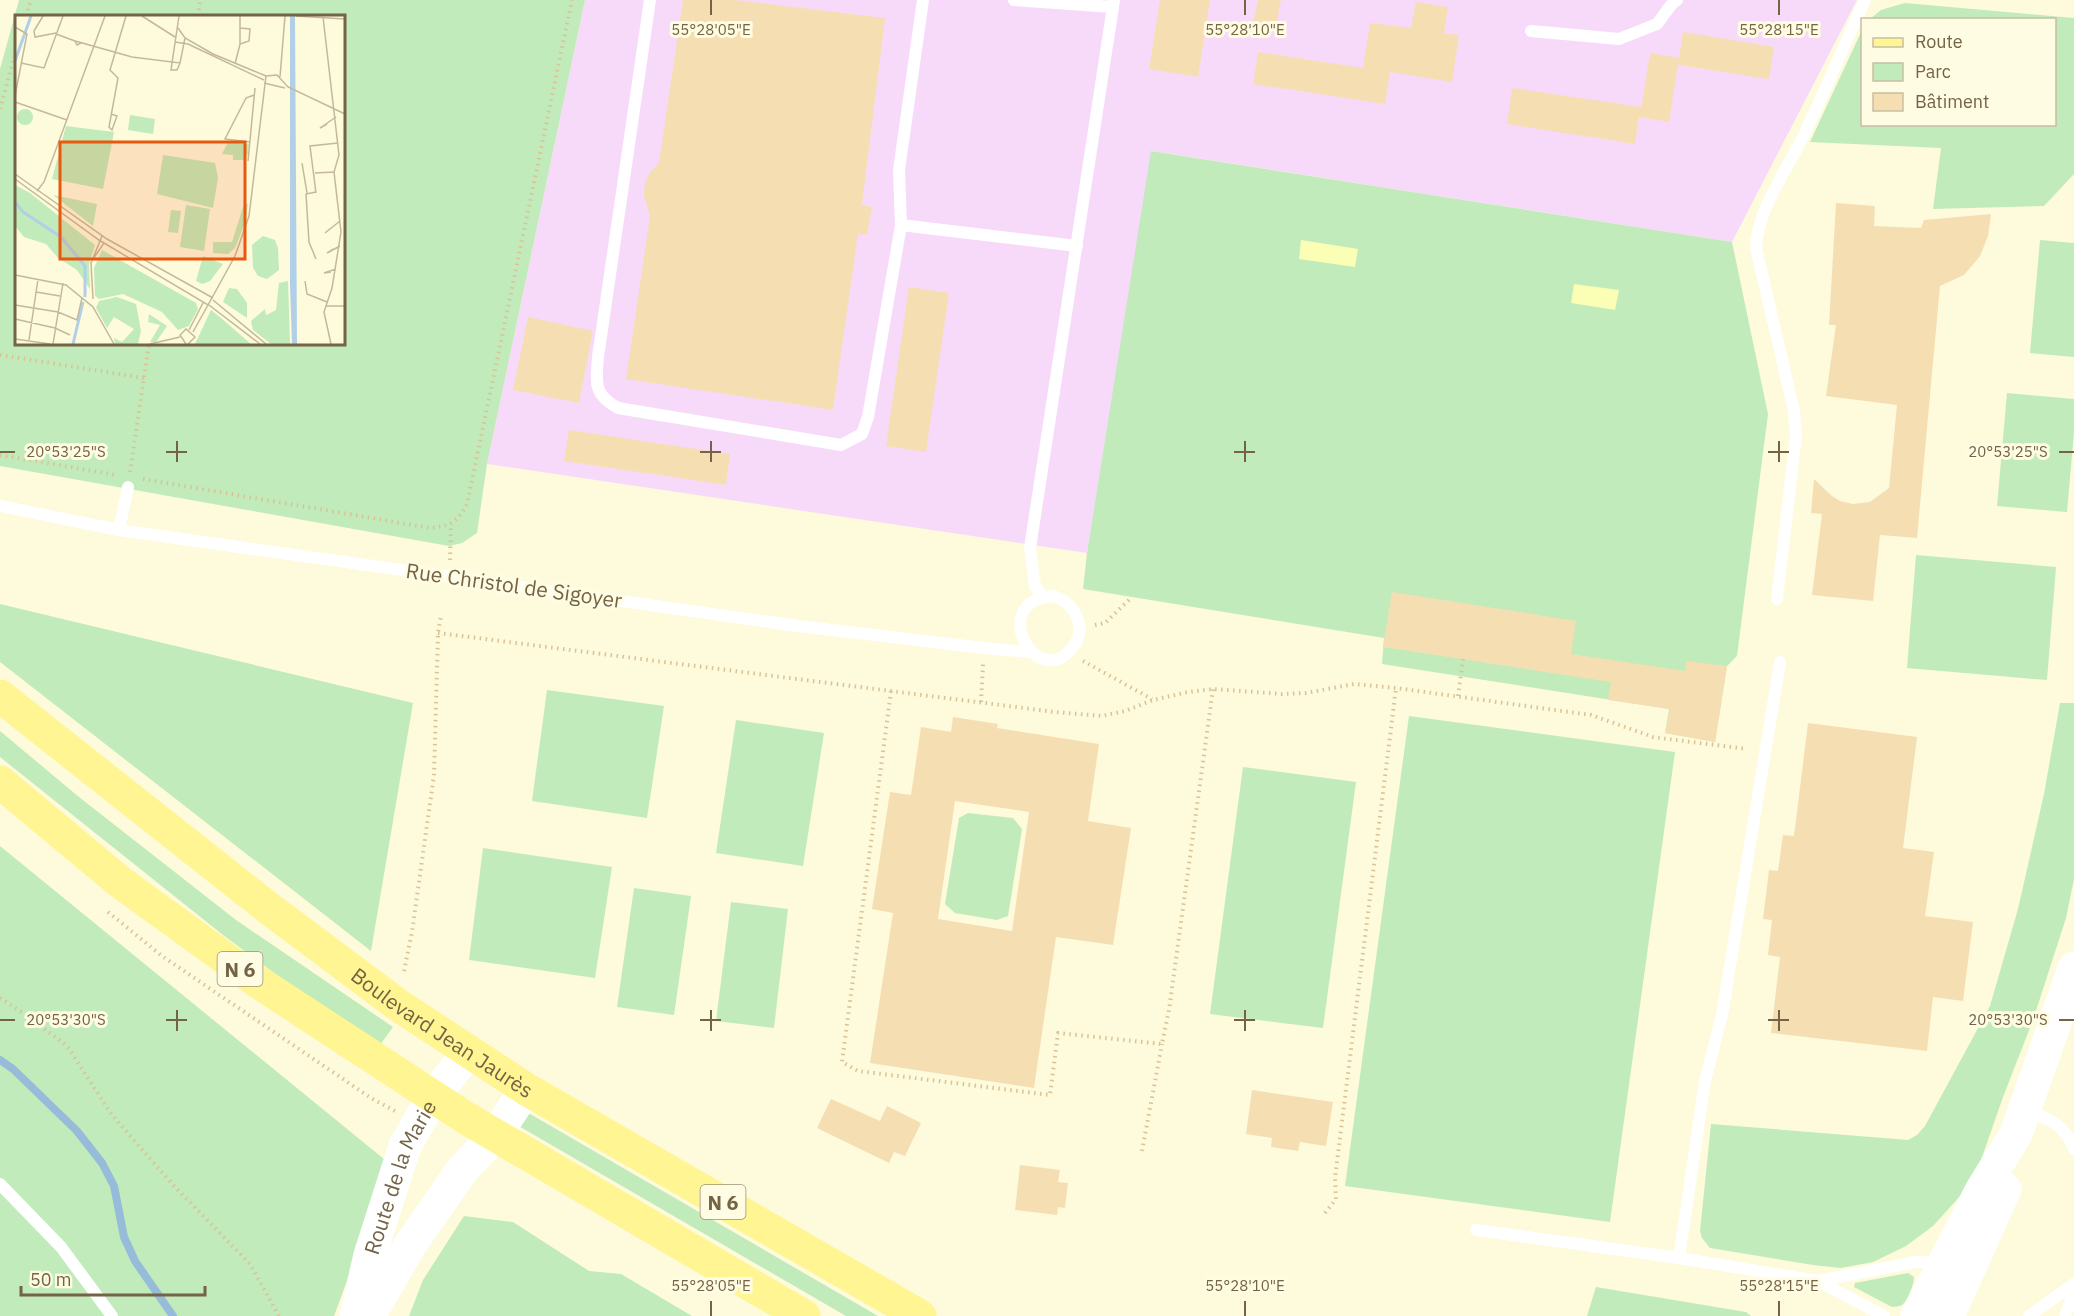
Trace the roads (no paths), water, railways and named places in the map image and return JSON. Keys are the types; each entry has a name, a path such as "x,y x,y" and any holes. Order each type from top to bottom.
{"main road":[{"name":"Boulevard Jean Jaurès","path":"0,696 267,907 398,1005 468,1053 526,1089 920,1316"},
{"name":"N 6","path":"0,782 120,882 258,982 495,1136 804,1316"}],"street":[{"path":"1917,1316 1952,1275 2009,1179 2020,1123 2074,968"},
{"name":"Route de la Marie","path":"356,1316 370,1255 405,1146 433,1097 468,1053"},
{"name":"Route de la Marie","path":"369,1316 410,1245 463,1169 495,1136 526,1089"},
{"path":"1948,1316 1952,1275"}],"lane":[{"path":"650,0 598,357 596,381 604,400 618,408 841,445 862,434 868,417 901,225 899,170 923,0"},
{"path":"1014,0 1114,4 1030,548 1035,586 1043,597"},
{"path":"1531,31 1618,39 1657,24 1671,4 1677,0"},
{"path":"1777,598 1796,436 1794,411 1756,248 1756,236 1768,205 1803,137 1865,0"},
{"path":"901,225 1077,246"},
{"path":"119,530 129,482"},
{"name":"Rue Christol de Sigoyer","path":"0,506 119,530 798,626 1030,652"},
{"path":"1053,596 1064,599 1078,616 1080,628 1077,642 1068,653 1056,659 1042,659 1030,652 1022,639 1020,625 1025,611 1034,601 1043,597 1053,596"},
{"path":"1679,1258 1705,1081 1722,1015 1780,662"},
{"path":"2020,1123 2048,1118 2068,1134 2074,1149"},
{"path":"0,1185 61,1247 112,1316"},
{"path":"1476,1230 1679,1258 1818,1281 1884,1316"},
{"path":"1818,1281 1916,1262 1952,1275"},
{"path":"2029,1316 2074,1284"},
{"path":"2065,1316 2074,1292"}],"waterway":[{"path":"0,1060 13,1069 77,1131 102,1163 114,1186 124,1237 135,1261 173,1316"}]}
